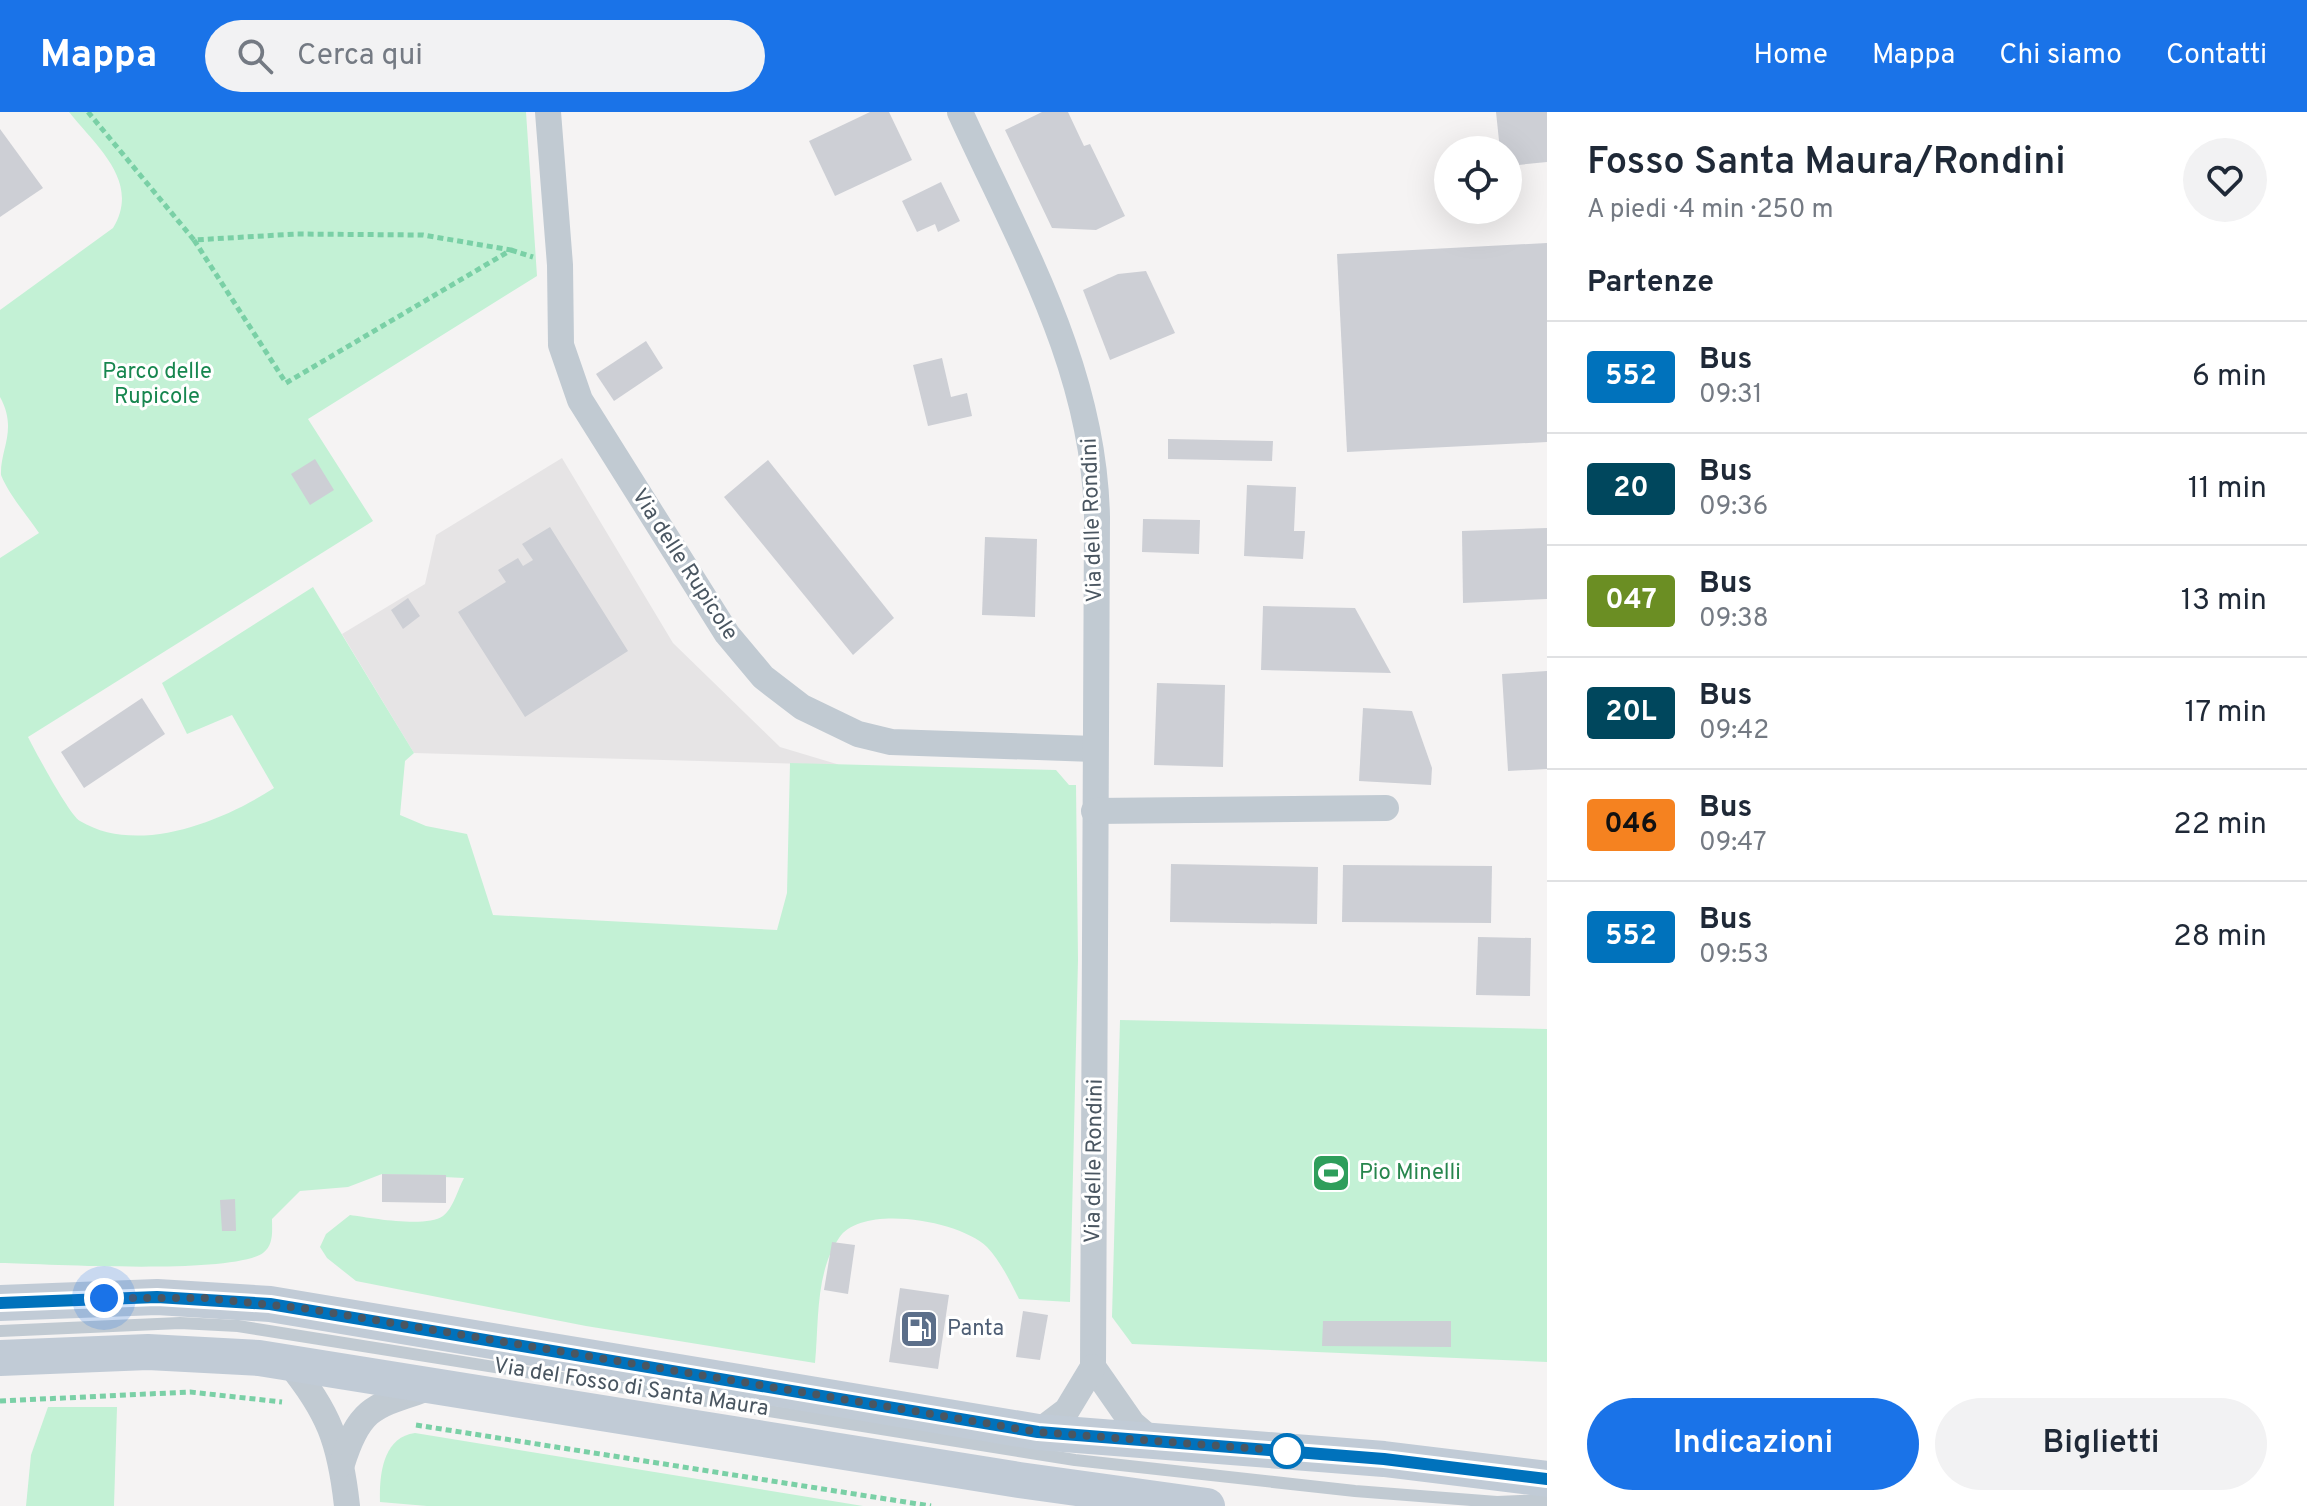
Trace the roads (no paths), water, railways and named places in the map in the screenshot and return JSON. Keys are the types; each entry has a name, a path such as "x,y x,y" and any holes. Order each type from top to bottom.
{"street":[{"name":"Via delle Rupicole","path":"548,112 560,265 561,345 580,400 727,634 763,677 802,707 858,734 891,742 1094,749"},
{"name":"Via delle Rondini","path":"960,112 1061,334 1088,422 1097,502 1093,1367"},
{"path":"1094,811 1386,808"},
{"name":"Via del Fosso di Santa Maura","path":"0,1303 157,1297 270,1304 1038,1432 1400,1460 1547,1479"},
{"name":"Via del Fosso di Santa Maura","path":"0,1358 178,1352 288,1362 988,1476 1207,1506"},
{"path":"288,1362 326,1415 342,1464 347,1506"},
{"path":"1038,1432 1067,1410 1093,1367 1132,1423 1153,1441"},
{"path":"342,1464 353,1431 367,1414 390,1401 439,1385"}],"lane":[{"name":"Via del Fosso di Santa Maura","path":"0,1331 167,1323 238,1326 1075,1460 1355,1491 1497,1502 1547,1500"}],"place":[{"name":"Pio Minelli","path":"1331,1173"},
{"name":"Panta","path":"919,1329"}],"park label":[{"name":"Parco delle Rupicole","path":"157,384"}]}
